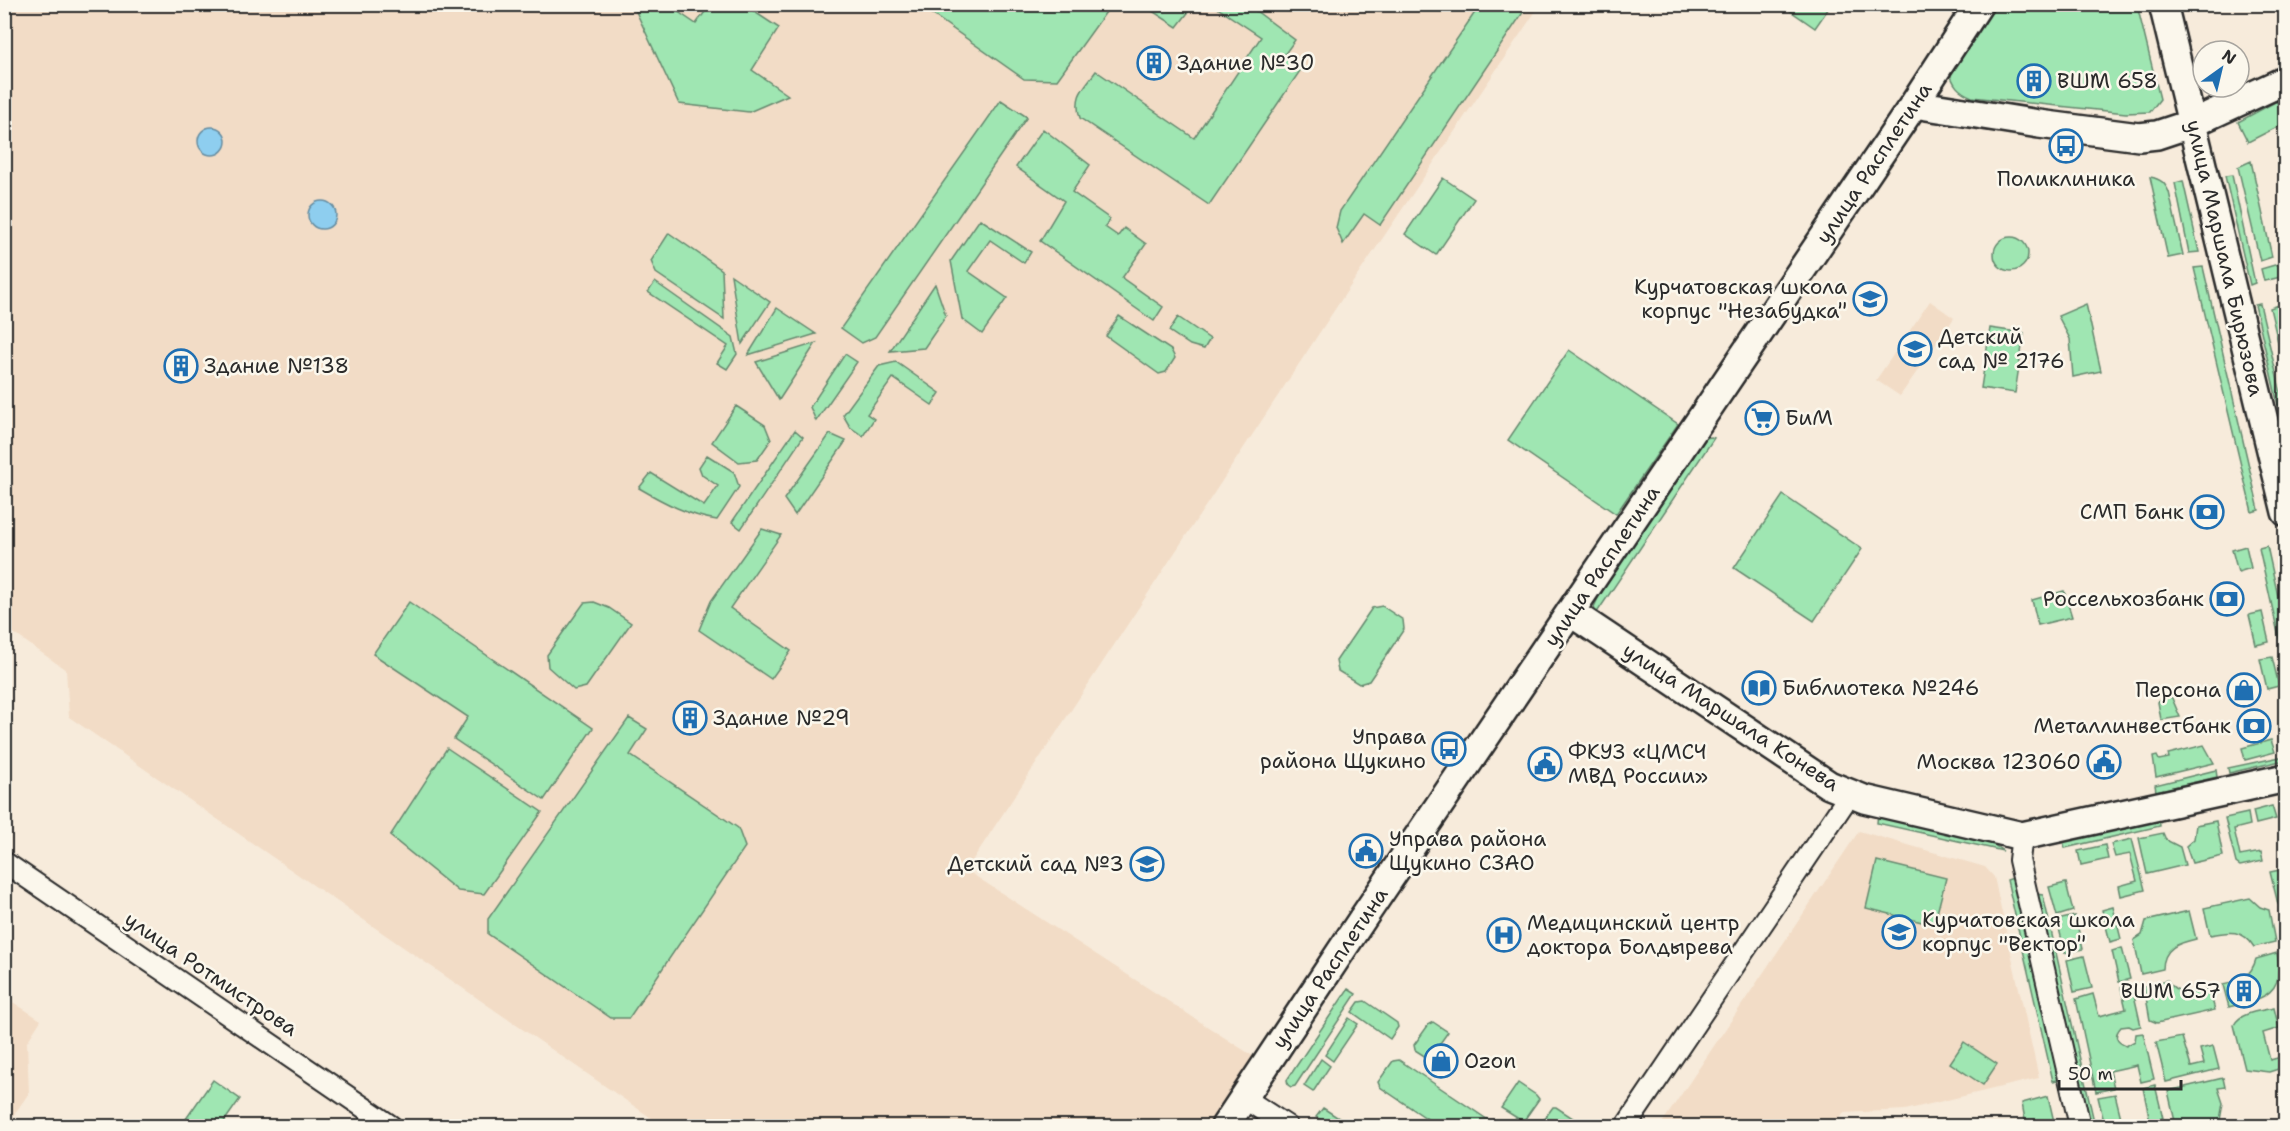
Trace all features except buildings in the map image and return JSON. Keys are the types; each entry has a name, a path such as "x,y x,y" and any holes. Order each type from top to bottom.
{"street":[{"name":"улица Расплетина","path":"1225,1126 1914,104 1979,4"},
{"name":"улица Маршала Бирюзова","path":"2163,4 2286,512"},
{"path":"1914,104 2139,137 2157,135 2193,123 2286,80"},
{"name":"улица Маршала Конева","path":"1570,612 1829,785 1850,794 2022,836 2286,778"},
{"path":"1626,1126 1850,794"},
{"path":"2022,836 2019,860 2080,1126"},
{"name":"улица Ротмистрова","path":"4,862 391,1126"},
{"path":"1244,1098 1287,1126"}],"shaded area":[{"path":"5,5 1540,5 1345,294 966,870 1259,1060 1216,1126 659,1126 660,1124 69,717 66,670 5,627"},
{"name":"Детский сад № 2176","path":"1930,301 1954,318 1900,396 1876,380"},
{"name":"Курчатовская школа корпус \"Вектор\"","path":"1859,831 1985,867 1994,877 2039,1078 1905,1110 1843,1113 1834,1126 1660,1126"},
{"path":"5,1000 9,1003 11,1001 41,1020 27,1042 29,1093 4,1126"}],"green space":[{"path":"1782,4 1831,5 1815,28"},
{"path":"633,5 668,5 696,24 710,5 744,5 779,28 752,70 788,95 749,112 679,104"},
{"path":"919,5 1111,5 1057,80 1024,79"},
{"path":"1143,5 1194,5 1177,27"},
{"path":"1213,5 1248,5 1295,40 1284,55 1302,68 1209,205 1080,118 1078,103 1081,92 1096,71 1194,138 1261,37"},
{"path":"1480,5 1528,5 1380,225 1364,214 1343,244 1336,228 1340,211"},
{"path":"1987,5 2137,5 2160,99 2150,112 2126,113 1967,95 1957,87 1949,70"},
{"path":"1001,100 1027,117 875,337 862,343 841,328"},
{"path":"2277,101 2285,123 2248,142 2238,122"},
{"path":"1043,129 1090,165 1072,192 1110,219 1105,227 1118,236 1124,228 1146,244 1122,278 1163,307 1154,321 1040,241 1064,201 1016,167"},
{"path":"2251,161 2272,257 2260,261 2238,167"},
{"path":"2232,175 2255,283 2250,285 2225,176"},
{"path":"2150,177 2162,182 2169,192 2183,255 2168,258"},
{"path":"1443,178 1474,199 1436,255 1405,234"},
{"path":"2183,181 2199,252 2189,253 2175,183"},
{"path":"980,219 1031,252 1024,263 990,240 968,271 1007,298 982,334 962,319 951,261"},
{"path":"669,233 722,270 724,319 656,273 651,261"},
{"path":"2011,237 2023,242 2028,254 2023,266 2011,271 1999,266 1994,254 1999,242"},
{"path":"2285,262 2285,276 2264,281 2261,269"},
{"path":"2203,267 2259,510 2252,512 2194,268"},
{"path":"731,275 770,302 742,344"},
{"path":"655,282 733,337 737,354 727,369 717,363 728,346 648,292"},
{"path":"935,284 946,316 924,348 890,351"},
{"path":"2086,304 2101,371 2073,377 2070,339 2058,316"},
{"path":"2260,304 2285,411 2285,435 2255,305"},
{"path":"2282,304 2286,318 2285,372 2270,308"},
{"path":"777,308 816,334 748,355"},
{"path":"1119,316 1171,350 1175,358 1166,372 1159,374 1106,336"},
{"path":"1178,317 1210,339 1204,349 1190,345 1169,331"},
{"path":"1990,328 2024,333 2015,393 1981,388"},
{"path":"816,343 779,400 756,362"},
{"path":"1569,350 1678,424 1616,514 1508,440"},
{"path":"845,354 857,362 816,421 810,407"},
{"path":"896,362 940,393 932,405 893,378 867,414 874,419 863,436 850,427 843,415 879,366"},
{"path":"736,406 765,425 771,440 757,460 739,462 712,442"},
{"path":"795,430 803,437 741,529 732,522"},
{"path":"830,434 846,441 795,515 784,499"},
{"path":"1705,438 1714,438 1596,614 1594,607 1599,596"},
{"path":"707,455 734,472 739,487 717,520 686,512 639,488 651,473 704,506 718,486 702,475 699,467"},
{"path":"1783,495 1862,549 1814,621 1734,568"},
{"path":"762,529 781,535 730,608 791,651 771,679 699,630 711,601"},
{"path":"2246,546 2251,568 2238,572 2232,550"},
{"path":"2267,546 2285,628 2285,665 2259,548"},
{"path":"2064,591 2072,617 2038,625 2032,600"},
{"path":"409,602 593,728 544,800 454,739 468,717 373,654"},
{"path":"594,602 609,608 631,623 586,687 574,690 548,667 547,655 584,603"},
{"path":"1382,606 1403,620 1404,629 1369,681 1359,684 1338,671 1336,661 1372,608"},
{"path":"2262,612 2269,642 2256,645 2249,615"},
{"path":"2272,657 2279,686 2267,689 2260,659"},
{"path":"2171,696 2180,717 2161,720 2158,702"},
{"path":"629,718 647,729 630,755 738,828 745,847 629,1018 611,1018 488,934 488,919"},
{"path":"2271,740 2275,752 2245,760 2242,748"},
{"path":"2204,745 2214,763 2156,777 2153,757 2157,756 2159,760 2169,758 2168,754"},
{"path":"447,748 542,812 484,894 458,891 390,836"},
{"path":"2285,756 2285,760 2229,773 2228,768"},
{"path":"2216,770 2217,777 2156,791 2155,785"},
{"path":"2272,806 2276,819 2256,824 2253,811"},
{"path":"1878,813 1991,843 2003,851 1877,823"},
{"path":"2248,813 2250,825 2234,829 2240,856 2261,852 2263,861 2240,866 2236,863 2225,818"},
{"path":"2159,818 2160,826 2065,848 2063,841"},
{"path":"2216,821 2223,856 2192,863 2186,846 2194,839 2196,825"},
{"path":"2163,833 2166,840 2180,847 2185,865 2147,874 2139,838"},
{"path":"2132,839 2145,890 2121,896 2119,886 2137,881 2130,854 2115,857 2111,844"},
{"path":"2105,845 2108,859 2081,865 2078,851"},
{"path":"1877,861 1946,878 1934,925 1866,908"},
{"path":"2280,870 2285,903 2278,904 2270,872"},
{"path":"2016,877 2061,1079 2053,1081 2007,880"},
{"path":"2066,883 2073,911 2057,916 2049,887"},
{"path":"2036,894 2043,895 2095,1126 2088,1126"},
{"path":"2250,898 2260,907 2269,910 2275,942 2254,947 2240,934 2210,935 2204,908"},
{"path":"2113,907 2121,939 2110,942 2102,910"},
{"path":"2189,911 2196,939 2183,942 2169,951 2163,969 2141,974 2134,940 2142,935 2146,921"},
{"path":"2075,916 2083,949 2065,953 2057,920"},
{"path":"2122,948 2130,979 2119,982 2112,951"},
{"path":"2277,953 2278,978 2269,993 2252,1001 2229,1007 2223,985 2235,982 2248,974 2256,959"},
{"path":"2084,956 2092,988 2074,992 2067,960"},
{"path":"2167,980 2180,991 2209,989 2215,1010 2157,1023 2150,1020 2144,986"},
{"path":"2132,986 2141,1026 2121,1027 2117,1038 2126,1046 2135,1041 2136,1034 2143,1033 2154,1079 2141,1082 2137,1065 2110,1071 2114,1088 2096,1092 2076,999 2093,994 2099,1016 2126,1009 2121,988"},
{"path":"1348,989 1356,994 1295,1086 1291,1087 1287,1080"},
{"path":"1365,1001 1397,1023 1398,1027 1390,1039 1352,1012 1359,1002"},
{"path":"2274,1008 2279,1028 2263,1033 2270,1060 2285,1056 2285,1067 2269,1072 2245,1069 2234,1025 2241,1017"},
{"path":"1349,1018 1358,1024 1333,1061 1325,1055"},
{"path":"1433,1022 1448,1032 1429,1059 1415,1050 1414,1045 1429,1024"},
{"path":"2182,1037 2191,1067 2204,1064 2200,1049 2213,1046 2219,1069 2166,1082 2156,1042"},
{"path":"1964,1042 1997,1064 1983,1085 1950,1063"},
{"path":"1321,1059 1330,1066 1313,1092 1304,1086"},
{"path":"1399,1060 1497,1126 1438,1126 1380,1087 1378,1082 1393,1061"},
{"path":"2223,1078 2225,1087 2218,1088 2223,1103 2219,1126 2176,1126 2168,1091"},
{"path":"213,1080 240,1099 221,1126 181,1126"},
{"path":"1518,1083 1539,1099 1522,1121 1501,1108"},
{"path":"2155,1085 2163,1118 2150,1121 2143,1088"},
{"path":"2115,1094 2123,1126 2105,1126 2098,1097"},
{"path":"2048,1096 2055,1126 2026,1126 2022,1103"},
{"path":"1553,1107 1585,1126 1560,1124 1558,1126 1539,1126"},
{"path":"1323,1108 1351,1126 1330,1126 1316,1117"}],"water":[{"path":"212,127 222,131 226,141 222,151 212,155 202,151 198,141 202,131"},
{"path":"322,201 332,205 336,215 332,225 322,229 312,225 308,215 312,205"}],"place":[{"name":"Здание №30","path":"1154,63"},
{"name":"ВШM 658","path":"2034,81"},
{"name":"Поликлиника","path":"2066,146"},
{"name":"Курчатовская школа корпус \"Незабудка\"","path":"1870,299"},
{"name":"Детский сад № 2176","path":"1915,349"},
{"name":"Здание №138","path":"181,366"},
{"name":"БиМ","path":"1762,418"},
{"name":"СМП Банк","path":"2207,512"},
{"name":"Россельхозбанк","path":"2227,599"},
{"name":"Библиотека №246","path":"1759,688"},
{"name":"Персона","path":"2244,690"},
{"name":"Здание №29","path":"690,718"},
{"name":"Металлинвестбанк","path":"2254,726"},
{"name":"Управа района Щукино","path":"1449,749"},
{"name":"Москва 123060","path":"2104,762"},
{"name":"ФКУЗ «ЦМСЧ МВД России»","path":"1545,764"},
{"name":"Управа района Щукино СЗАО","path":"1366,851"},
{"name":"Детский сад №3","path":"1147,864"},
{"name":"Курчатовская школа корпус \"Вектор\"","path":"1899,932"},
{"name":"Медицинский центр доктора Болдырева","path":"1504,935"},
{"name":"ВШM 657","path":"2244,991"},
{"name":"Ozon","path":"1441,1061"}]}
